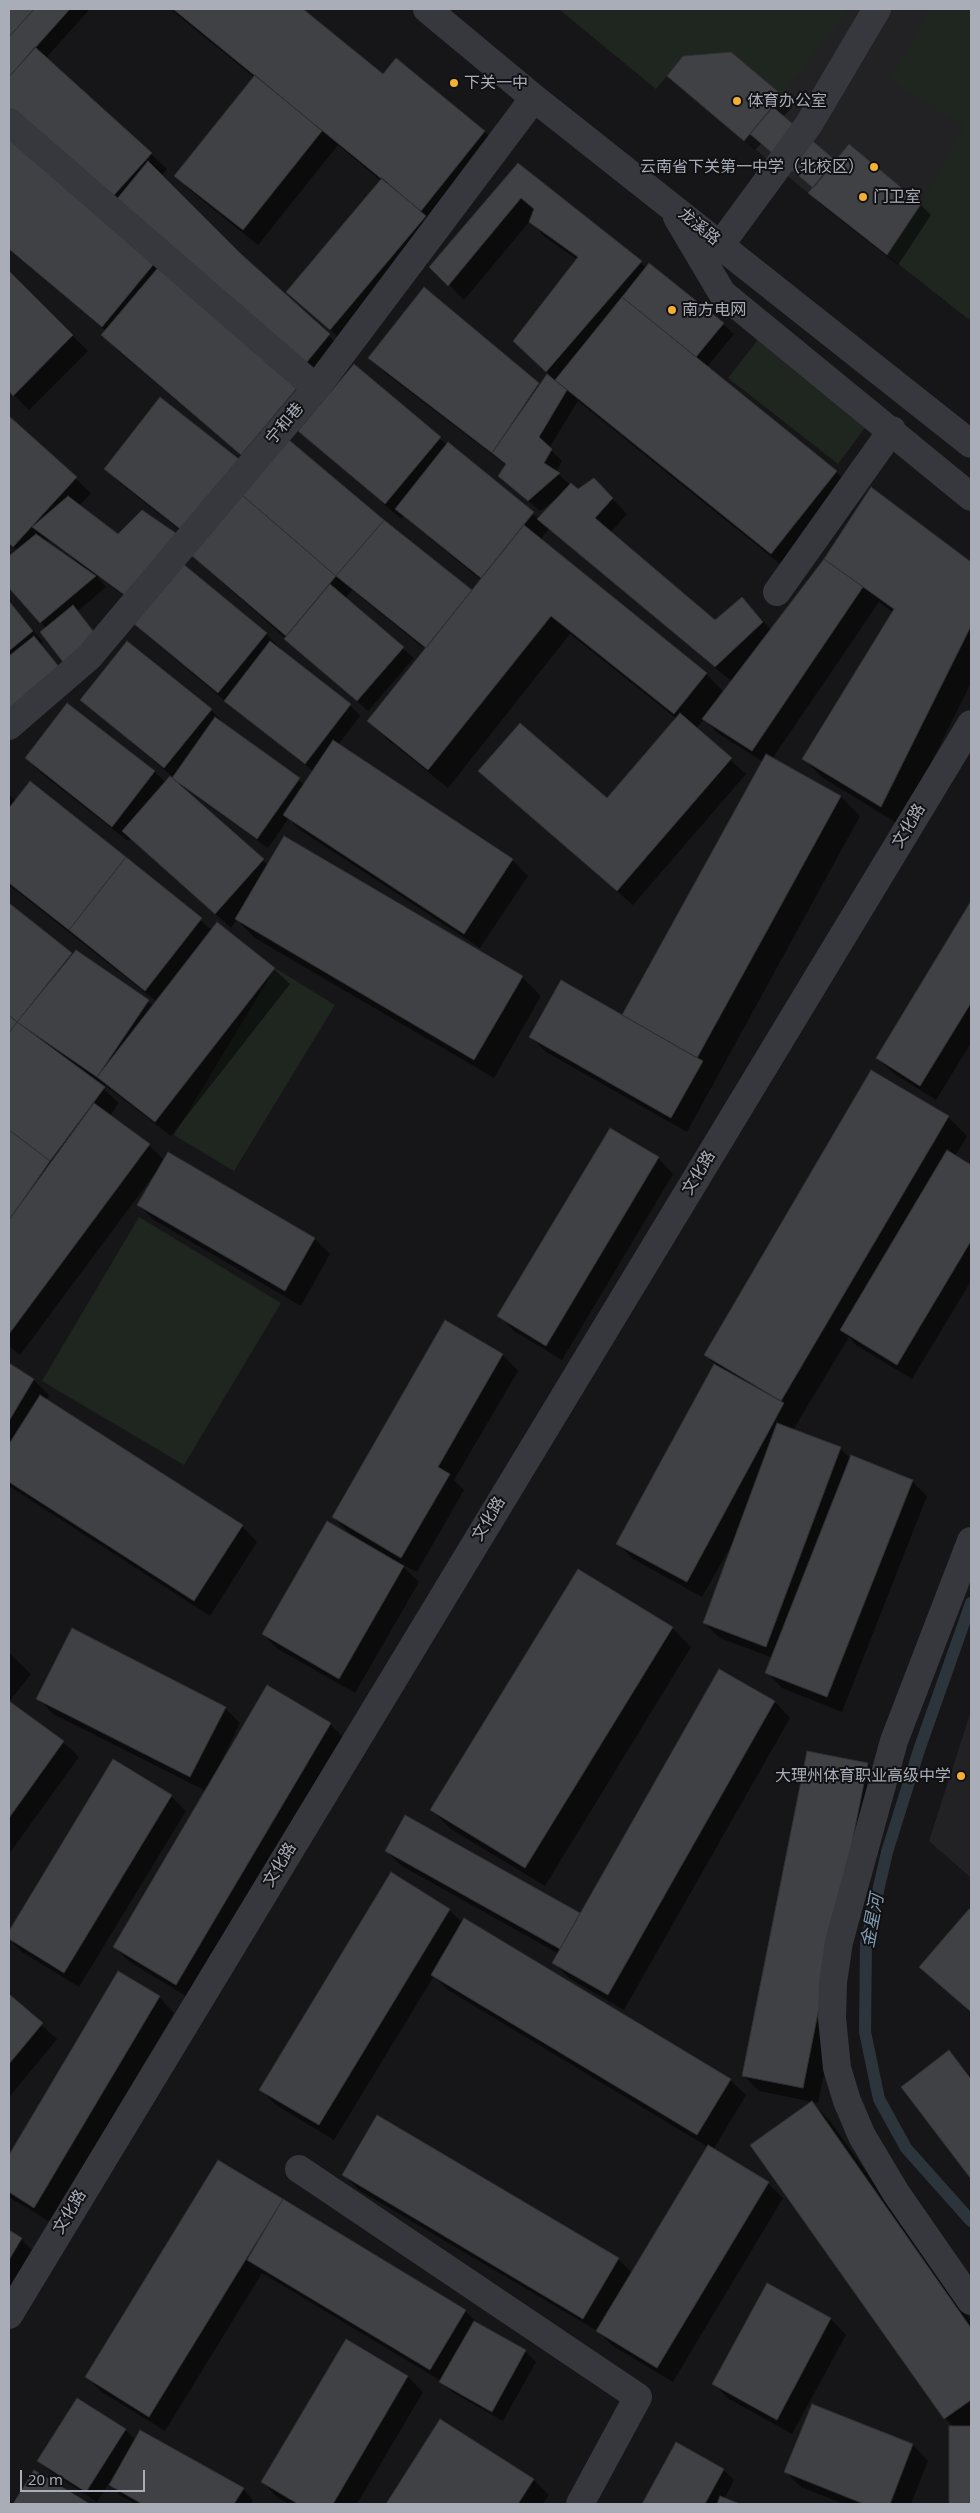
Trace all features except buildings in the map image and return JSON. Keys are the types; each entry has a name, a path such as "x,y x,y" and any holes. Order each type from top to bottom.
{"street":[{"name":"龙溪路","path":"427,9 534,98 667,201 971,444"},
{"path":"720,244 809,124 877,9"},
{"name":"宁和巷","path":"9,726 89,656 316,388 534,98"},
{"path":"9,122 316,388"},
{"path":"667,201 722,293 892,430 971,497"},
{"path":"777,592 892,430"},
{"name":"文化路","path":"9,2315 971,724"},
{"path":"971,1541 892,1750 839,1942 832,2018 837,2068 847,2101 862,2136 896,2193 971,2301"},
{"path":"299,2169 638,2397 580,2504"}],"shaded area":[{"name":"云南省下关第一中学（北校区）","path":"559,9 971,9 971,321 808,193 667,76 656,89"},
{"path":"559,9 849,9 782,95 731,52 683,56 656,89"},
{"path":"931,9 971,9 971,321 887,255 921,204 964,126 890,81"},
{"path":"761,336 870,421 838,464 728,378"},
{"path":"275,968 335,1005 234,1171 174,1135"},
{"path":"139,1217 281,1303 184,1465 42,1381"},
{"name":"大理州体育职业高级中学","path":"971,1711 971,1878 929,1841"}],"waterway":[{"name":"金星河","path":"971,1603 920,1747 887,1852 866,1943 865,2032 879,2099 906,2148 971,2221"}],"place":[{"name":"下关一中","path":"454,83"},
{"name":"体育办公室","path":"737,101"},
{"name":"云南省下关第一中学（北校区）","path":"874,167"},
{"name":"门卫室","path":"863,197"},
{"name":"南方电网","path":"672,310"},
{"name":"大理州体育职业高级中学","path":"961,1776"}]}
